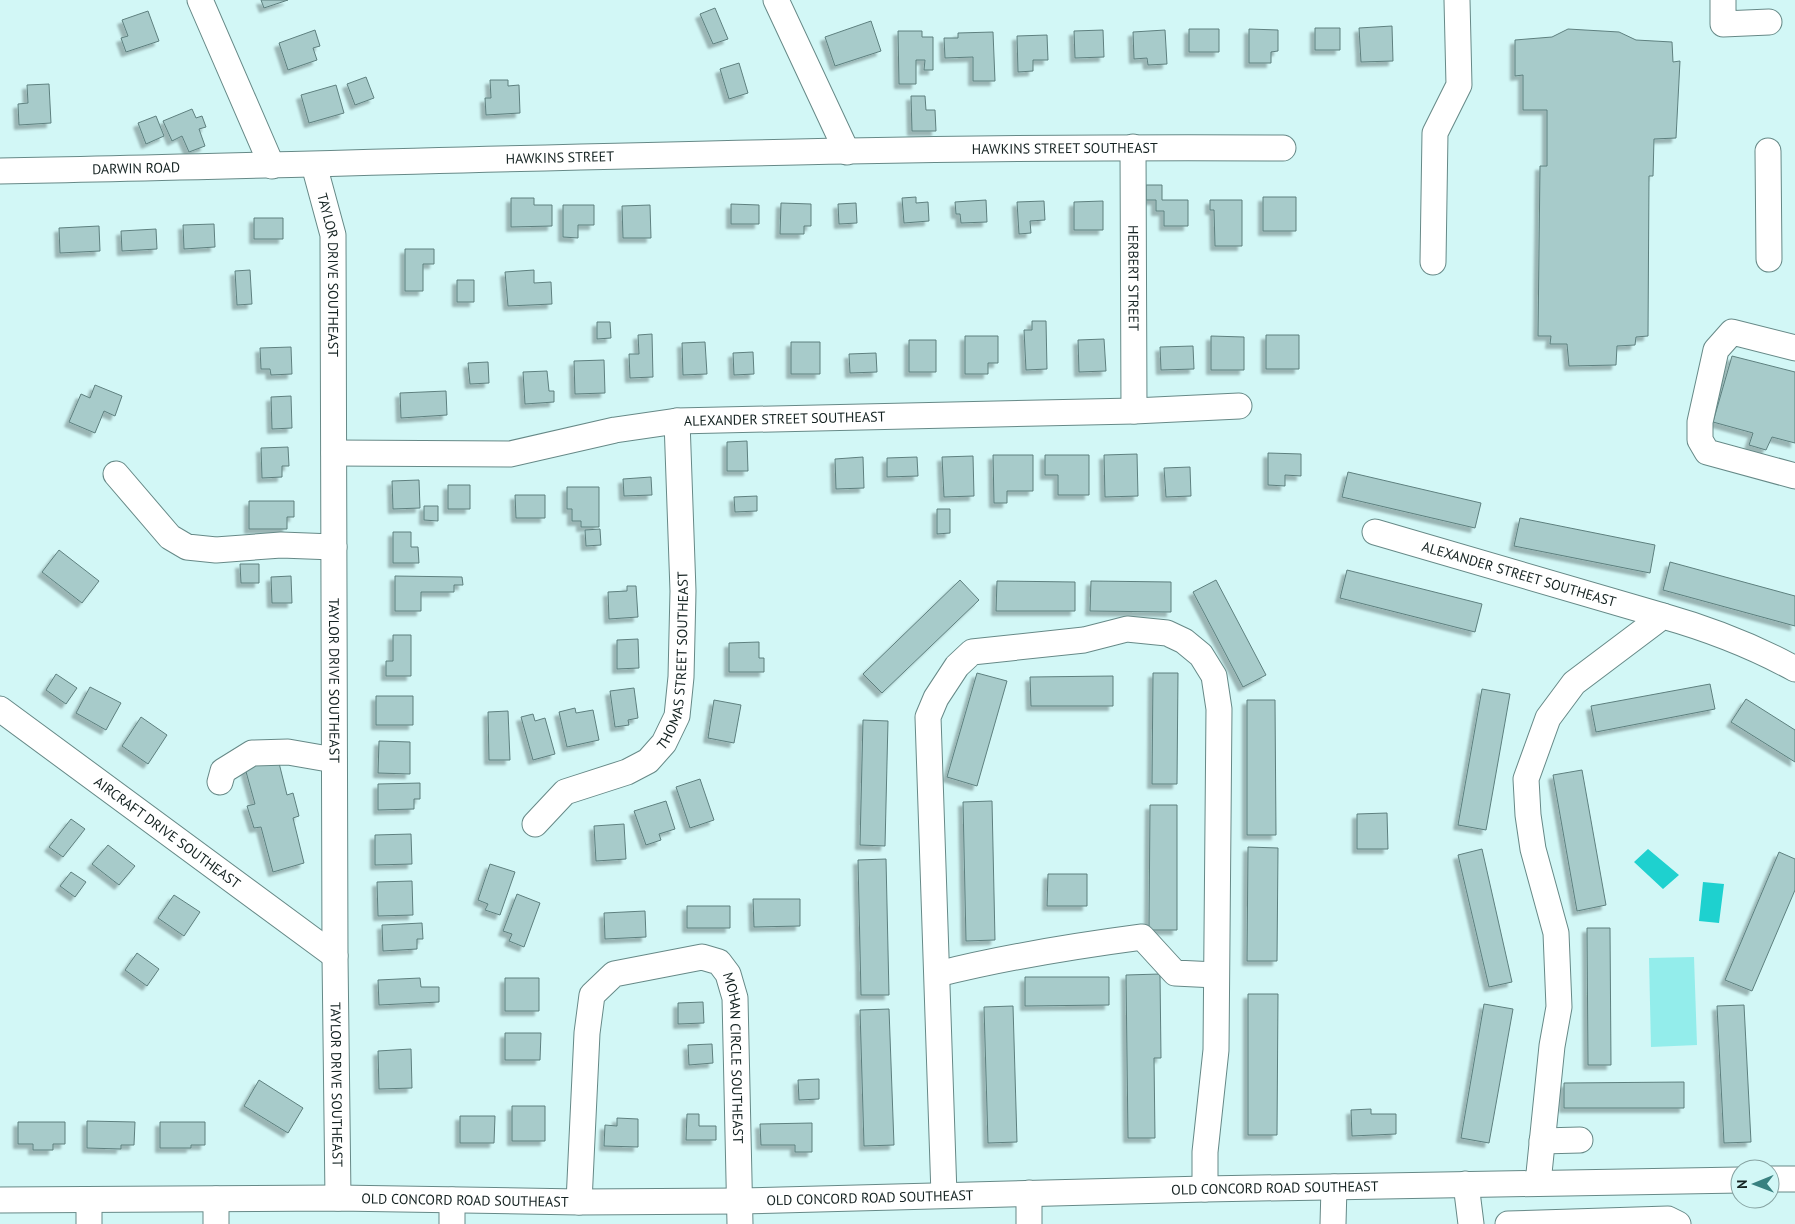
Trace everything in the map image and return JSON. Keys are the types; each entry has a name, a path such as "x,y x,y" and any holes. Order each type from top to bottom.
{"street":[{"path":"200,0 272,166"},
{"path":"776,0 847,152"},
{"path":"1433,262 1434,133 1459,85 1457,0"},
{"path":"1723,0 1723,24 1769,22"},
{"name":"HAWKINS STREET SOUTHEAST","path":"847,152 1133,147 1283,148"},
{"name":"HERBERT STREET","path":"1133,147 1134,411"},
{"path":"1768,151 1769,259"},
{"name":"HAWKINS STREET","path":"272,166 847,152"},
{"name":"TAYLOR DRIVE SOUTHEAST","path":"314,165 332,235 338,1198"},
{"name":"DARWIN ROAD","path":"0,171 272,166"},
{"path":"1795,348 1732,332 1716,350 1700,431 1700,440 1708,452 1795,476"},
{"name":"ALEXANDER STREET SOUTHEAST","path":"334,453 510,454 616,430 677,421 1134,411 1239,406"},
{"name":"THOMAS STREET SOUTHEAST","path":"535,824 566,792 627,772 648,762 664,743 677,716 681,677 683,591 677,421"},
{"path":"116,474 170,537 187,547 216,550 281,545 334,546"},
{"name":"ALEXANDER STREET SOUTHEAST","path":"1375,532 1711,630 1771,656 1795,669"},
{"path":"1538,1183 1552,1046 1559,1006 1556,933 1533,849 1528,815 1526,779 1548,718 1574,683 1663,616"},
{"path":"944,1195 928,717 936,698 957,666 972,652 1084,640 1127,629 1166,633 1184,641 1201,655 1214,676 1218,709 1216,1050 1205,1152 1205,1189"},
{"name":"AIRCRAFT DRIVE SOUTHEAST","path":"0,709 228,869 335,956"},
{"path":"220,782 222,771 252,753 288,752 334,760"},
{"path":"938,974 978,964 1077,946 1142,937 1175,973 1216,975"},
{"name":"MOHAN CIRCLE SOUTHEAST","path":"578,1202 592,995 614,974 702,957 719,962 728,974 735,998 740,1212"},
{"path":"1542,1141 1580,1140"},
{"path":"1780,1179 1795,1179"},
{"name":"OLD CONCORD ROAD SOUTHEAST","path":"0,1200 89,1212 216,1199 338,1198 452,1212 578,1202 740,1212 944,1195 1730,1180"},
{"path":"1466,1184 1471,1224"},
{"path":"1333,1224 1334,1187"},
{"path":"1029,1193 1029,1224"},
{"path":"216,1199 216,1224"},
{"path":"1508,1224 1668,1219 1678,1224"}],"shaded area":[{"path":"1648,849 1679,875 1663,889 1634,862"},
{"path":"1703,882 1724,884 1719,923 1699,921"},
{"path":"1694,957 1697,1045 1651,1047 1649,958"}],"building":[{"path":"261,0 288,0 264,8"},
{"path":"715,8 728,39 713,44 700,14"},
{"path":"148,11 159,41 126,52 121,38 128,36 122,20"},
{"path":"871,21 881,51 835,66 825,37"},
{"path":"1392,26 1393,61 1361,62 1359,28"},
{"path":"1315,28 1340,28 1340,50 1315,50"},
{"path":"1189,29 1219,29 1219,52 1189,52"},
{"path":"1249,29 1278,30 1278,51 1271,52 1271,63 1249,63"},
{"path":"1568,29 1619,32 1636,40 1672,42 1673,62 1680,61 1676,138 1654,139 1653,176 1649,176 1648,336 1636,337 1635,345 1617,346 1616,365 1569,366 1567,344 1550,344 1551,336 1538,336 1540,166 1547,166 1547,110 1523,110 1523,75 1515,76 1515,40 1552,37"},
{"path":"315,30 320,46 313,48 317,60 288,70 279,43"},
{"path":"1103,30 1104,57 1075,58 1074,31"},
{"path":"1165,30 1167,64 1148,65 1147,58 1134,59 1133,32"},
{"path":"898,31 922,31 922,37 933,37 933,70 924,70 925,60 916,60 916,84 899,84"},
{"path":"993,32 995,81 973,81 973,57 945,58 944,38 958,38 958,33"},
{"path":"1047,35 1048,60 1033,60 1033,71 1018,72 1017,36"},
{"path":"739,63 748,93 729,99 720,69"},
{"path":"366,77 374,98 355,105 347,84"},
{"path":"490,80 508,80 508,86 519,85 520,113 486,115 485,98 491,98"},
{"path":"49,84 51,123 19,125 18,104 28,103 27,85"},
{"path":"336,85 344,113 309,123 301,95"},
{"path":"911,96 925,96 926,110 935,110 936,131 912,131"},
{"path":"192,109 196,118 202,116 206,127 199,129 205,146 189,152 182,136 172,141 163,121"},
{"path":"156,116 164,136 146,144 138,123"},
{"path":"1146,185 1162,185 1162,200 1188,200 1188,226 1164,226 1164,211 1156,211 1156,200 1146,200"},
{"path":"916,197 916,203 928,202 929,221 904,223 902,198"},
{"path":"1263,197 1296,197 1296,231 1263,231"},
{"path":"511,198 534,198 534,205 552,205 552,226 511,227"},
{"path":"986,200 987,222 961,223 960,214 956,214 955,202"},
{"path":"1210,200 1242,200 1242,246 1215,246 1214,210 1210,210"},
{"path":"1044,201 1045,220 1030,221 1031,233 1019,234 1017,202"},
{"path":"1103,201 1103,230 1074,230 1074,202"},
{"path":"781,203 811,204 811,226 804,226 804,234 780,234"},
{"path":"856,203 857,223 839,224 838,204"},
{"path":"731,204 759,205 759,224 731,224"},
{"path":"563,205 594,205 594,225 578,225 578,238 563,237"},
{"path":"650,205 651,238 623,238 622,206"},
{"path":"254,218 283,218 283,239 254,239"},
{"path":"214,224 215,247 184,249 183,225"},
{"path":"99,226 100,251 60,253 59,228"},
{"path":"156,229 157,249 122,251 121,231"},
{"path":"405,249 434,249 434,264 423,264 423,291 405,291"},
{"path":"250,270 252,304 237,305 235,271"},
{"path":"534,270 534,283 551,282 552,304 508,306 505,272"},
{"path":"457,280 474,280 474,302 457,302"},
{"path":"1032,321 1046,321 1047,369 1026,370 1024,330 1032,330"},
{"path":"597,322 610,322 611,338 597,339"},
{"path":"652,334 653,377 630,378 629,354 639,354 638,335"},
{"path":"1266,335 1299,335 1299,369 1266,369"},
{"path":"965,336 998,336 998,363 988,363 988,374 965,374"},
{"path":"1211,336 1244,337 1244,370 1211,370"},
{"path":"1104,339 1106,371 1079,372 1078,340"},
{"path":"909,340 936,340 936,372 909,372"},
{"path":"705,342 707,374 683,375 682,343"},
{"path":"791,342 820,342 820,374 791,374"},
{"path":"1193,346 1194,369 1161,370 1160,347"},
{"path":"291,347 292,374 271,375 270,369 261,369 260,348"},
{"path":"753,352 754,374 734,375 733,353"},
{"path":"876,353 877,372 850,373 849,354"},
{"path":"1732,356 1795,372 1795,443 1772,437 1766,450 1749,445 1753,433 1713,422"},
{"path":"604,360 605,393 575,394 574,361"},
{"path":"488,362 489,383 470,384 468,363"},
{"path":"547,371 549,391 554,391 554,402 525,404 523,372"},
{"path":"95,385 122,396 115,416 104,411 95,433 69,422 81,394 90,398"},
{"path":"446,391 447,415 401,418 400,393"},
{"path":"291,396 292,428 272,429 271,397"},
{"path":"747,441 748,471 727,471 727,442"},
{"path":"288,447 289,466 282,466 282,477 262,478 261,448"},
{"path":"1268,453 1301,454 1301,476 1285,475 1285,486 1268,485"},
{"path":"1137,454 1138,496 1105,497 1104,455"},
{"path":"993,455 1033,455 1033,491 1007,491 1007,503 994,503"},
{"path":"1045,455 1089,455 1089,495 1058,495 1058,475 1045,475"},
{"path":"973,456 974,496 944,497 942,457"},
{"path":"863,457 864,488 836,489 835,459"},
{"path":"917,457 918,476 887,477 887,458"},
{"path":"1190,467 1191,496 1166,497 1164,468"},
{"path":"1348,472 1481,503 1475,528 1342,497"},
{"path":"651,477 652,495 624,496 623,479"},
{"path":"419,480 420,508 393,509 392,481"},
{"path":"448,485 470,485 470,509 448,509"},
{"path":"567,487 599,487 599,527 581,527 581,521 572,521 572,509 567,509"},
{"path":"515,495 545,495 545,518 516,518"},
{"path":"757,496 757,511 735,512 734,497"},
{"path":"249,501 294,501 294,517 287,517 287,529 249,529"},
{"path":"424,506 438,506 438,521 424,520"},
{"path":"937,509 950,509 950,533 937,534"},
{"path":"1520,518 1655,545 1650,573 1514,546"},
{"path":"600,529 601,545 586,546 585,530"},
{"path":"393,532 411,532 411,547 418,547 419,563 393,563"},
{"path":"59,550 99,581 82,603 42,572"},
{"path":"1670,562 1795,596 1795,626 1663,590"},
{"path":"240,564 259,564 259,583 241,583"},
{"path":"1347,570 1482,604 1475,632 1340,598"},
{"path":"291,576 292,603 272,603 271,577"},
{"path":"395,576 462,577 463,585 454,585 454,592 421,592 421,611 395,611"},
{"path":"960,580 979,600 882,693 863,674"},
{"path":"1216,580 1266,675 1243,687 1193,592"},
{"path":"997,581 1075,582 1075,611 996,611"},
{"path":"1091,581 1171,582 1171,612 1090,611"},
{"path":"627,586 636,586 638,617 609,619 608,592 627,591"},
{"path":"393,635 411,635 411,676 386,676 386,661 393,661"},
{"path":"638,639 639,668 617,669 617,640"},
{"path":"759,642 759,658 764,658 764,672 729,672 729,643"},
{"path":"977,673 1007,681 977,786 947,777"},
{"path":"1153,673 1178,673 1177,784 1152,784"},
{"path":"56,674 77,688 66,704 46,690"},
{"path":"1113,676 1113,706 1031,706 1030,677"},
{"path":"1710,684 1715,709 1596,732 1591,706"},
{"path":"90,687 121,703 106,730 76,713"},
{"path":"634,688 638,718 628,720 629,725 615,727 610,691"},
{"path":"1482,689 1510,694 1486,830 1458,825"},
{"path":"376,696 413,696 413,725 376,725"},
{"path":"1746,699 1795,730 1795,762 1731,722"},
{"path":"714,700 741,705 734,743 708,738"},
{"path":"1247,700 1275,700 1276,835 1247,835"},
{"path":"575,708 576,713 593,710 599,740 567,747 559,712"},
{"path":"508,711 510,760 489,760 488,712"},
{"path":"533,714 535,721 545,718 555,754 533,760 521,717"},
{"path":"141,717 167,735 148,764 122,746"},
{"path":"863,720 888,721 885,846 860,845"},
{"path":"379,741 410,742 410,774 378,773"},
{"path":"278,759 287,795 293,793 299,816 293,818 304,863 273,872 261,827 254,828 247,806 255,804 245,768"},
{"path":"1582,770 1606,905 1577,911 1553,775"},
{"path":"700,779 714,820 690,828 676,787"},
{"path":"420,783 420,799 414,799 414,809 378,810 378,784"},
{"path":"666,801 675,829 659,834 661,840 646,845 634,811"},
{"path":"992,801 995,940 966,941 963,802"},
{"path":"1150,805 1177,805 1177,930 1149,930"},
{"path":"1387,813 1388,849 1357,849 1357,814"},
{"path":"71,819 85,829 63,857 49,847"},
{"path":"624,824 626,859 596,861 594,826"},
{"path":"411,834 412,864 375,865 375,835"},
{"path":"108,845 135,866 119,885 92,864"},
{"path":"1248,847 1278,848 1277,961 1247,961"},
{"path":"1482,849 1512,982 1489,987 1458,855"},
{"path":"1779,852 1795,859 1795,890 1752,991 1725,980"},
{"path":"886,859 889,995 861,995 858,860"},
{"path":"490,864 515,872 500,915 485,910 488,904 478,900"},
{"path":"71,872 86,882 75,897 60,886"},
{"path":"1048,874 1087,874 1087,906 1047,906"},
{"path":"412,881 413,915 378,916 377,882"},
{"path":"517,894 540,903 524,947 509,941 512,934 503,931"},
{"path":"174,895 200,912 184,936 158,918"},
{"path":"753,899 800,899 800,926 754,927"},
{"path":"687,906 730,906 730,928 687,928"},
{"path":"645,911 646,937 605,939 604,913"},
{"path":"422,923 423,939 417,939 417,949 383,951 382,925"},
{"path":"1587,928 1610,928 1611,1065 1588,1065"},
{"path":"137,953 159,969 147,986 125,970"},
{"path":"1160,974 1161,1058 1154,1058 1155,1138 1128,1138 1126,975"},
{"path":"1025,977 1109,977 1109,1005 1025,1006"},
{"path":"420,978 421,987 439,987 439,1002 379,1005 378,980"},
{"path":"505,978 539,978 539,1011 505,1011"},
{"path":"1248,994 1278,994 1277,1135 1248,1135"},
{"path":"703,1002 704,1023 678,1024 678,1003"},
{"path":"1484,1004 1513,1009 1489,1143 1461,1138"},
{"path":"1744,1005 1751,1142 1724,1143 1717,1006"},
{"path":"1013,1006 1017,1142 988,1143 984,1007"},
{"path":"889,1009 894,1145 864,1146 860,1010"},
{"path":"505,1033 541,1033 540,1060 505,1060"},
{"path":"712,1044 713,1063 689,1065 688,1045"},
{"path":"411,1049 412,1088 379,1089 378,1051"},
{"path":"819,1079 819,1099 799,1100 798,1080"},
{"path":"259,1080 303,1108 288,1133 244,1106"},
{"path":"1684,1082 1684,1108 1564,1108 1564,1083"},
{"path":"512,1106 545,1106 545,1141 512,1141"},
{"path":"1371,1109 1371,1114 1396,1114 1396,1134 1352,1136 1351,1110"},
{"path":"687,1114 699,1114 699,1126 716,1126 716,1140 686,1140"},
{"path":"460,1116 495,1116 494,1143 460,1143"},
{"path":"617,1118 638,1119 638,1147 604,1146 605,1125 617,1126"},
{"path":"87,1121 135,1122 134,1145 121,1145 121,1149 87,1148"},
{"path":"18,1122 65,1122 65,1144 53,1144 53,1150 33,1150 33,1144 18,1144"},
{"path":"160,1122 205,1122 205,1145 191,1145 191,1148 160,1148"},
{"path":"812,1123 812,1152 795,1152 795,1145 761,1145 760,1124"}]}
